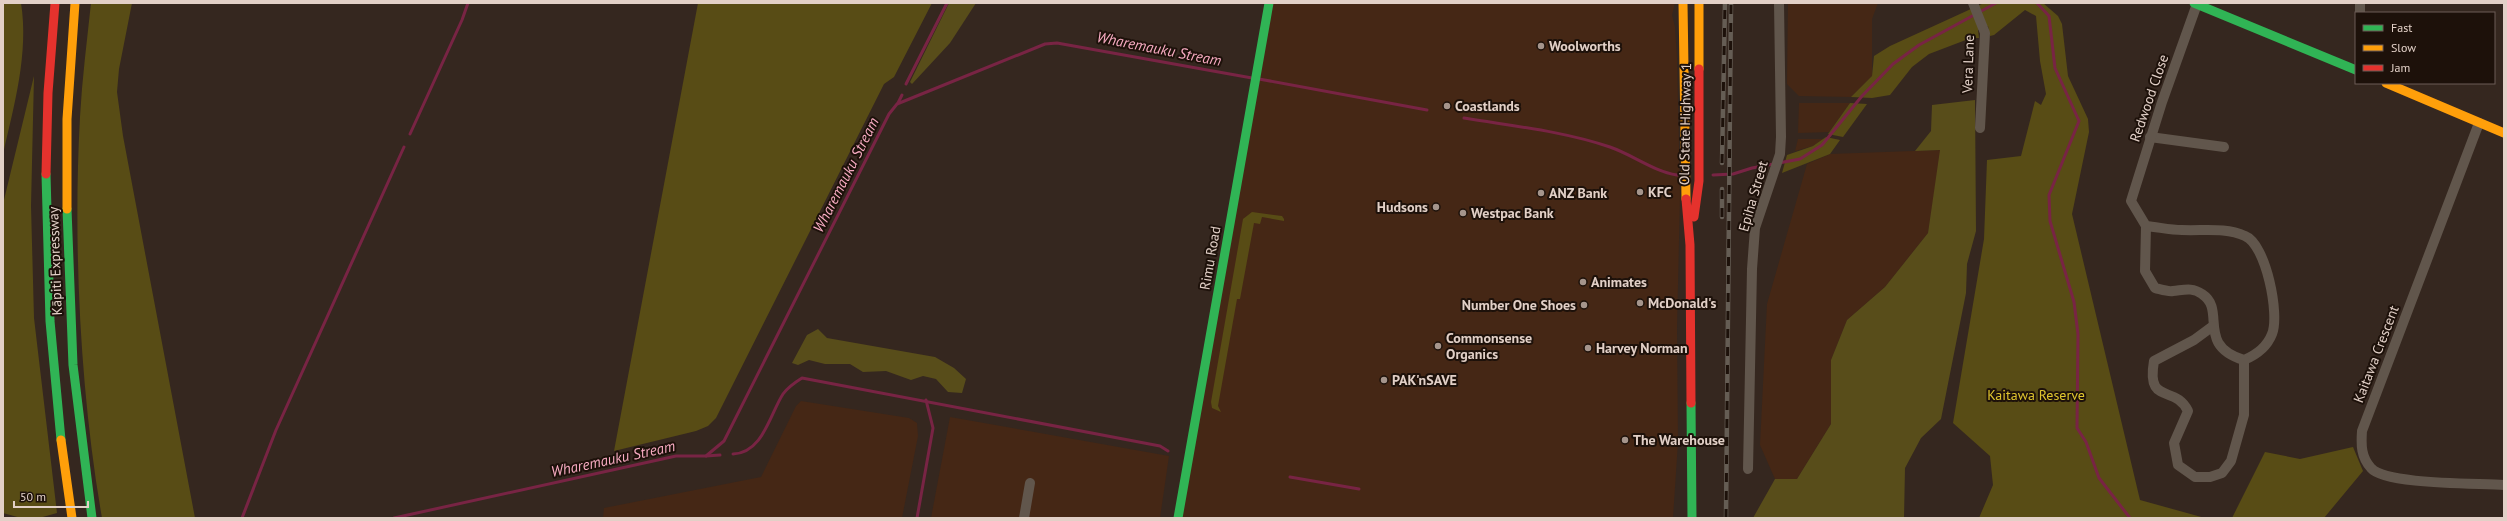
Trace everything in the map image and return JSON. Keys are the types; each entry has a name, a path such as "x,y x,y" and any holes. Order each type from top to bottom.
{"main road":[{"name":"Kāpiti Expressway","path":"55,3 47,122 47,226 54,371 71,514"},
{"name":"Kāpiti Expressway","path":"75,3 67,119 66,225 74,365 92,518"},
{"name":"Rimu Road","path":"1178,518 1269,3"},
{"name":"Old State Highway 1","path":"1683,3 1685,181 1690,245 1692,518"},
{"name":"Old State Highway 1","path":"1690,245 1699,181 1699,3"},
{"path":"2195,4 2355,67"},
{"path":"2388,84 2504,133"}],"street":[{"name":"Epiha Street","path":"1748,469 1752,269 1755,228 1780,154 1779,3"},
{"name":"Vera Lane","path":"1973,3 1983,28 1980,128"},
{"name":"Redwood Close","path":"2146,226 2130,201 2195,4"},
{"name":"Kaitawa Crescent","path":"2480,123 2362,431 2360,450 2371,469 2381,476 2404,480 2504,485"},
{"path":"2150,137 2224,147"},
{"path":"2146,226 2182,230 2224,230 2247,236 2262,257 2276,318 2272,335 2263,348 2244,360 2223,351 2216,341 2211,302 2202,293 2186,288 2172,292 2155,288 2145,271 2146,226"},
{"path":"2213,326 2194,340 2154,361 2151,377 2155,387 2164,394 2177,398 2188,411 2174,443 2178,465 2195,477 2210,477 2222,473 2230,461 2244,414 2244,360"},
{"path":"1024,518 1030,483"}],"shaded area":[{"path":"949,3 976,3 950,43 912,84 910,82"},
{"path":"1273,3 1675,3 1672,15 1675,27 1677,58 1680,195 1677,329 1678,442 1673,518 1181,518"},
{"path":"1788,3 1878,3 1872,19 1872,76 1851,97 1799,96 1787,84"},
{"path":"1975,100 1976,231 1967,264 1966,293 1941,419 1921,438 1905,468 1904,518 1753,518 1775,479 1797,479 1831,424 1831,360 1847,320 1885,287 1928,233 1940,150 1915,151 1931,131 1932,105"},
{"path":"1799,103 1850,103 1829,132 1798,133"},
{"path":"1798,139 1825,139 1813,146 1795,151"},
{"path":"1941,150 1928,233 1885,287 1847,320 1831,360 1831,424 1797,479 1775,479 1760,445 1767,304 1807,164 1830,154"},
{"path":"818,329 827,338 935,357 954,368 966,379 962,393 948,392 936,379 923,376 911,380 886,371 863,372 850,364 825,364 809,360 798,365 792,363 807,335"},
{"path":"801,401 909,418 917,423 918,436 902,518 603,518 604,508 761,477 796,406"},
{"path":"950,417 1169,456 1160,518 931,518"}],"green space":[{"path":"3,3 21,3 23,41 19,79 3,154"},
{"path":"91,3 132,3 119,69 117,92 123,136 195,518 102,518 88,420 80,318 78,267 77,216 80,117"},
{"path":"698,3 932,3 894,77 884,84 716,418 708,426 696,431 614,451"},
{"name":"Kaitawa Reserve","path":"1984,3 2043,3 2058,16 2062,24 2068,76 2088,119 2089,132 2072,214 2140,500 2205,518 1979,518 1993,485 1990,456 1953,423 1984,239 1987,160 2021,156 2035,101 2041,105 2046,94 2040,61 2036,16 2025,10 1994,35 1990,36 1988,26 1978,30 1979,38 1971,38 1929,54 1912,67 1890,95 1872,98 1851,97 1872,76 1874,56 1890,46"},
{"path":"34,76 31,206 34,318 57,513 39,518 21,518 3,513 3,204"},
{"path":"1850,103 1867,104 1843,137 1828,134"},
{"path":"1826,137 1840,140 1830,154 1782,173 1787,155 1813,146"},
{"path":"1252,212 1282,216 1284,221 1262,217 1260,224 1254,223 1240,299 1237,299 1218,406 1221,412 1212,408 1211,402 1243,219"},
{"path":"2353,447 2363,471 2324,518 2232,518 2265,452 2300,459"}],"waterway":[{"path":"410,134 462,20 468,3"},
{"path":"906,84 947,3"},
{"name":"Wharemauku Stream","path":"1713,175 1733,174 1752,168 1800,159 1822,145 1862,96 1893,64 1919,45 1996,3"},
{"name":"Wharemauku Stream","path":"2037,3 2049,16 2055,68 2079,121 2049,195 2050,221 2074,302 2078,334 2077,428 2086,442 2099,478 2130,518"},
{"name":"Wharemauku Stream","path":"394,518 676,456 706,456 724,441 889,114 897,104 1045,44 1057,43 1252,78"},
{"name":"Wharemauku Stream","path":"1259,79 1427,110"},
{"name":"Wharemauku Stream","path":"898,103 902,95"},
{"name":"Wharemauku Stream","path":"1464,118 1592,141 1618,150 1660,170 1677,175"},
{"path":"242,518 276,430 404,147"},
{"path":"733,454 743,452 752,447 759,440 783,394 791,385 802,378 1160,446 1168,451"},
{"path":"917,518 933,428 926,400"},
{"path":"706,456 720,455"},
{"path":"1290,477 1359,489"}],"railway":[{"path":"1722,163 1725,3"},
{"path":"1726,518 1731,3"},
{"path":"1722,189 1722,217"}],"traffic: fast":[{"path":"1178,518 1269,3"},
{"path":"2194,3 2355,70"},
{"path":"46,174 50,321 61,440"},
{"path":"67,209 73,365 92,518"},
{"path":"1691,403 1692,518"}],"traffic: slow":[{"path":"67,209 67,119 75,3"},
{"path":"1683,3 1686,199"},
{"path":"1699,3 1699,69"},
{"path":"2388,84 2504,133"},
{"path":"61,440 72,518"}],"traffic: jam":[{"path":"46,174 48,93 55,3"},
{"path":"1694,217 1699,181 1699,69"},
{"path":"1686,199 1690,245 1691,403"}],"place":[{"name":"Woolworths","path":"1541,46"},
{"name":"Coastlands","path":"1447,106"},
{"name":"KFC","path":"1640,192"},
{"name":"ANZ Bank","path":"1541,193"},
{"name":"Hudsons","path":"1436,207"},
{"name":"Westpac Bank","path":"1463,213"},
{"name":"Animates","path":"1583,282"},
{"name":"McDonald's","path":"1640,303"},
{"name":"Number One Shoes","path":"1584,305"},
{"name":"Commonsense Organics","path":"1438,346"},
{"name":"Harvey Norman","path":"1588,348"},
{"name":"PAK'nSAVE","path":"1384,380"},
{"name":"The Warehouse","path":"1625,440"}]}
